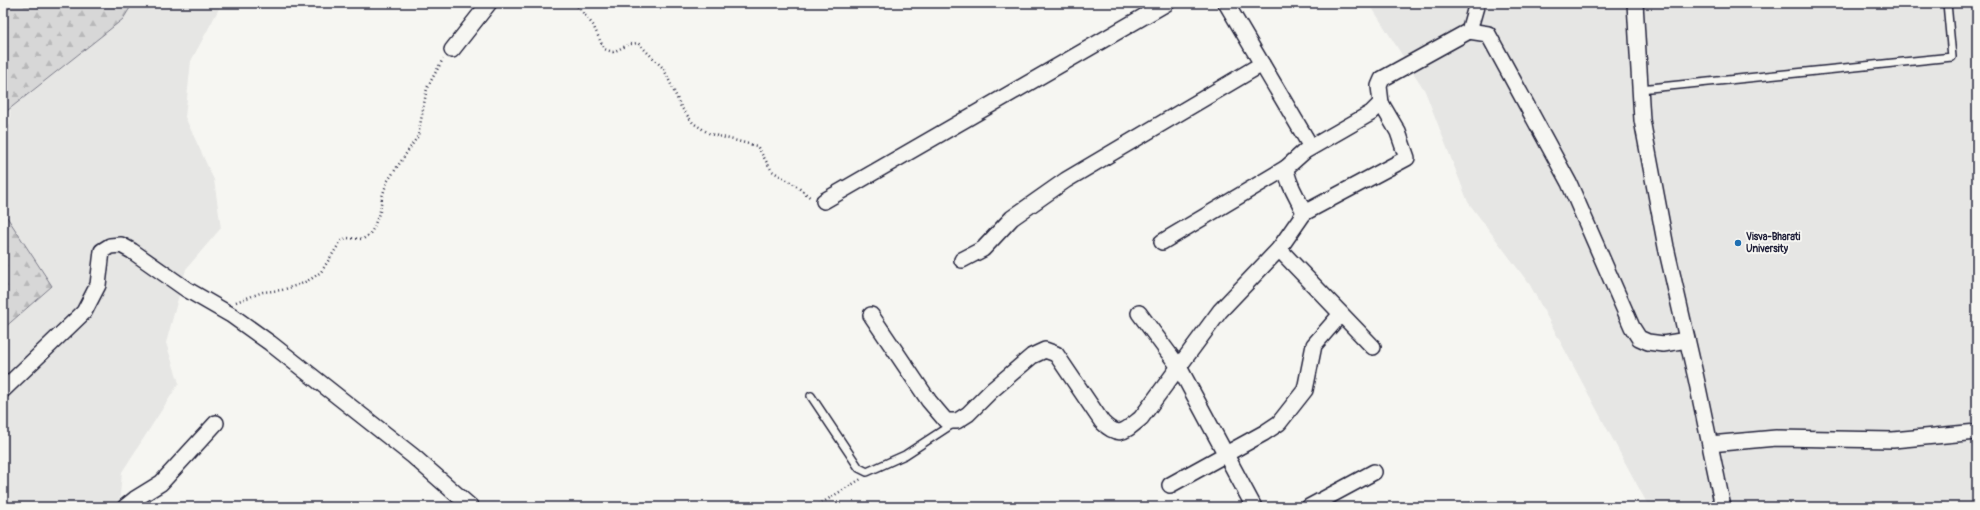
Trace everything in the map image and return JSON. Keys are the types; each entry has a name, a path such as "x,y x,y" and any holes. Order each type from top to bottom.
{"street":[{"path":"452,50 490,3"},
{"path":"824,201 1167,3"},
{"path":"1226,3 1311,147"},
{"path":"1469,31 1477,3"},
{"path":"1635,3 1642,120 1663,232 1688,340 1723,507"},
{"path":"871,315 940,415 946,421 957,421 968,414 991,391 1032,356 1045,350 1056,354 1102,422 1111,431 1119,433 1127,430 1141,418 1220,311 1279,249 1304,213 1407,158 1398,132 1380,103 1379,86 1382,79 1469,31 1488,34 1569,183 1616,293 1632,327 1639,338 1648,342 1663,344 1688,340"},
{"path":"962,260 982,249 1012,218 1066,180 1262,64"},
{"path":"1162,242 1286,168 1311,147 1371,113 1380,103"},
{"path":"1286,168 1287,176 1298,197 1304,213"},
{"path":"3,390 84,312 98,285 100,256 102,251 110,246 120,245 132,251 186,289 218,309 231,315 270,343 413,456 471,507"},
{"path":"1279,249 1373,347"},
{"path":"1139,313 1179,367 1254,507"},
{"path":"1170,484 1225,455 1279,423 1305,390 1314,345 1341,314"},
{"path":"125,507 161,483 216,423"},
{"path":"1710,444 1776,438 1893,440 1977,432"},
{"path":"1309,507 1374,472"}],"lane":[{"path":"1640,89 1952,57 1947,3"},
{"path":"812,396 859,468 867,472 905,455 957,421"}],"path":[{"path":"575,3 593,25 604,49 613,52 630,44 638,43 662,65 681,107 693,123 710,134 757,146 772,171 795,185 813,199 820,202 824,201"},
{"path":"218,309 263,292 282,290 301,284 321,272 341,241 346,238 363,239 369,235 380,211 382,197 387,182 418,136 428,88 438,65 452,50"},
{"path":"815,507 852,486 867,472"}],"shaded area":[{"path":"7,3 222,3 191,61 185,117 214,180 221,228 186,269 166,343 179,383 122,472 119,507 3,507 3,127 10,125 11,9"},
{"name":"Visva-Bharati University","path":"1369,3 1977,3 1977,507 1649,507 1530,285 1468,202 1425,91"}],"green space":[{"path":"3,3 133,3 123,19 3,114"},
{"path":"3,211 52,286 3,329"}],"place":[{"name":"Visva-Bharati University","path":"1738,243"}]}
